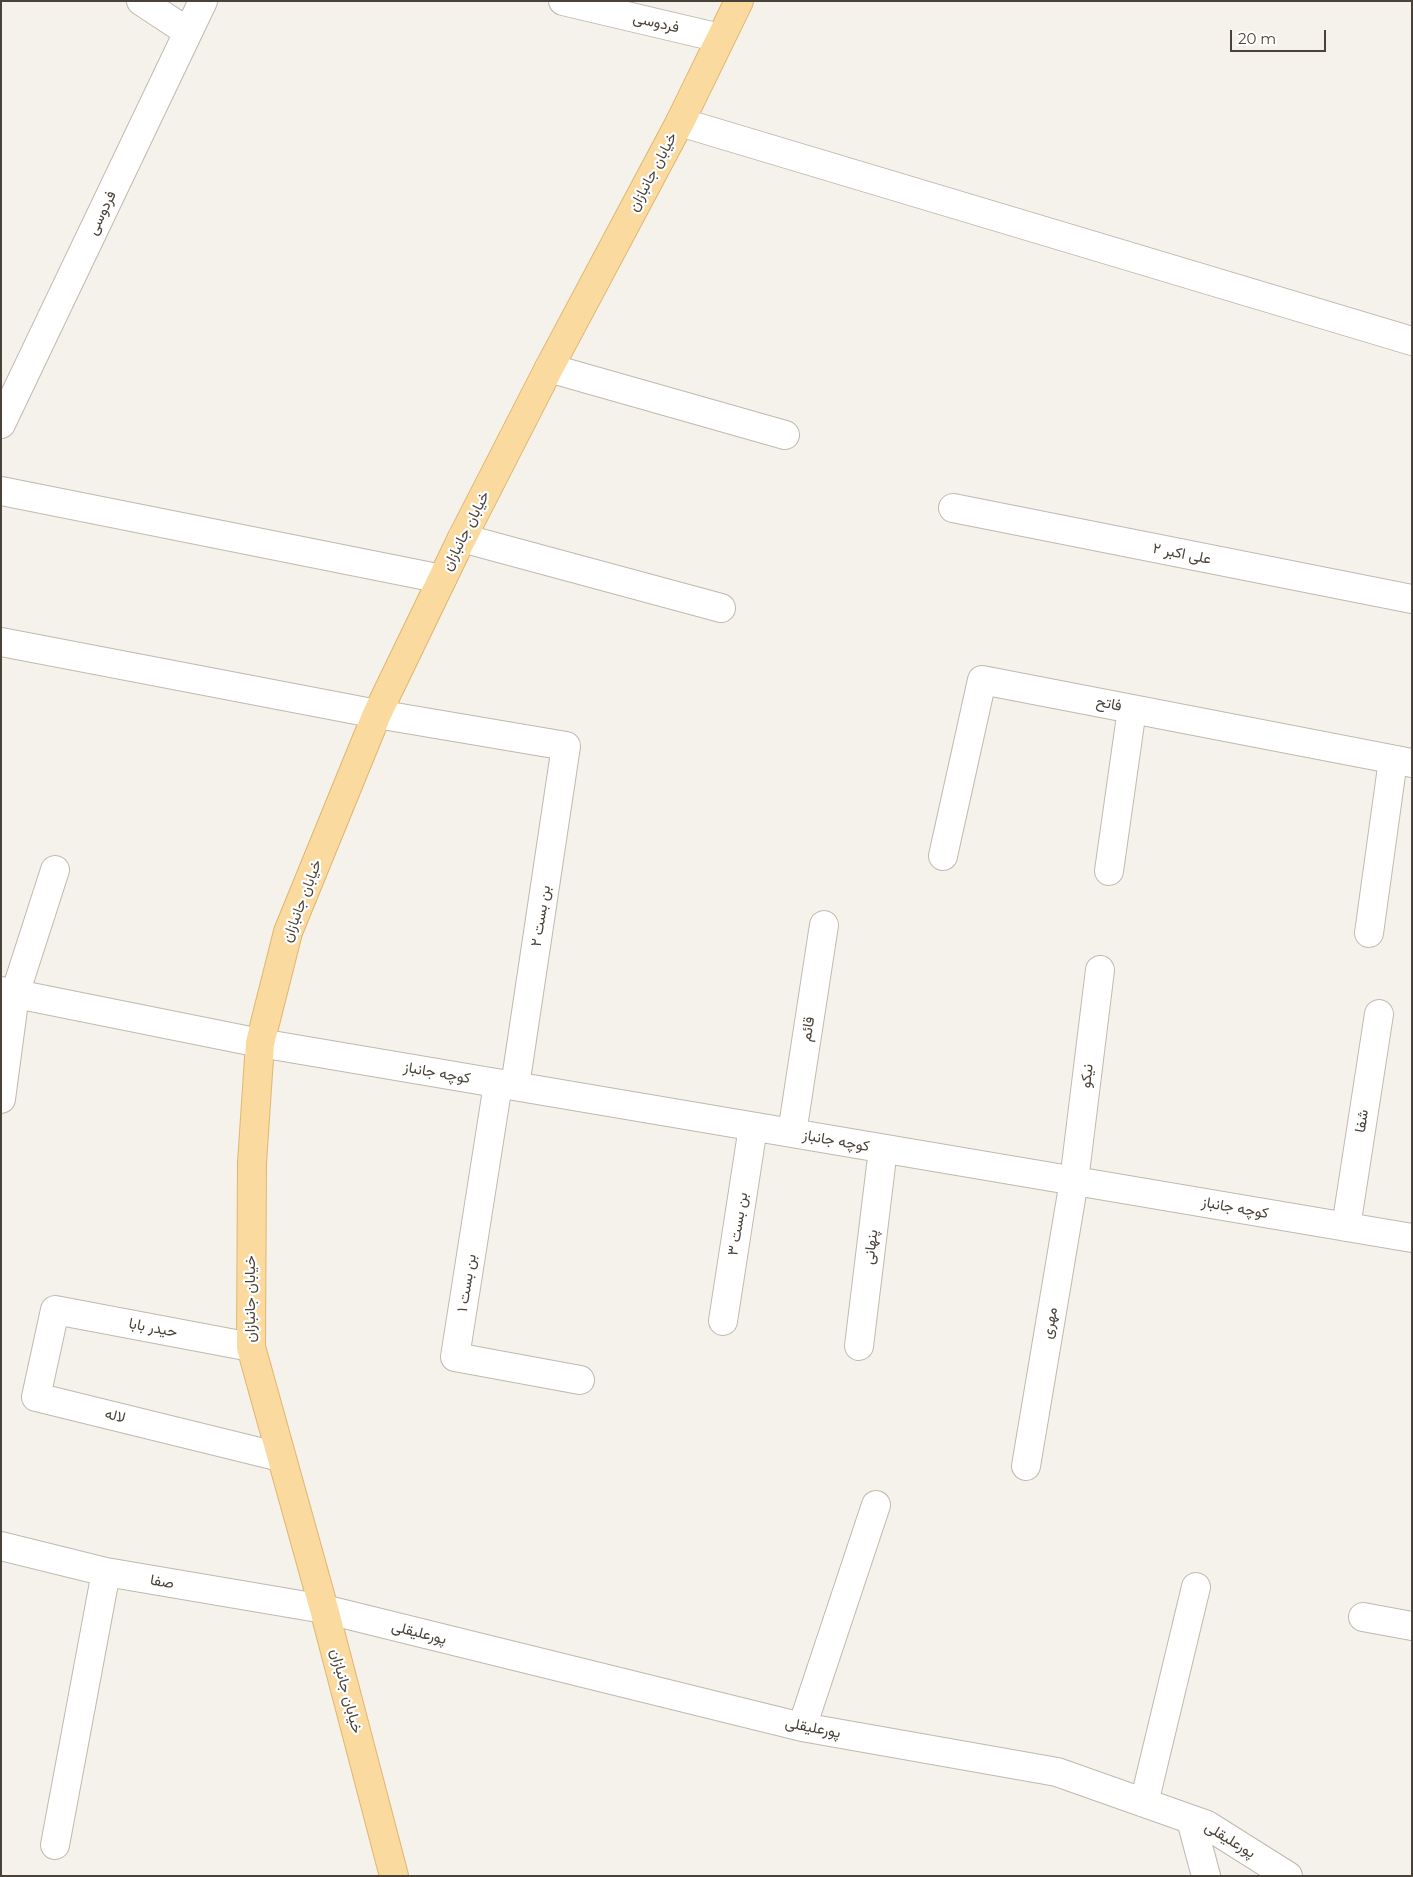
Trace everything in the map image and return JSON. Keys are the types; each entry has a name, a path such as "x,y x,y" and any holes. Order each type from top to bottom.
{"main road":[{"name":"خیابان جانبازان","path":"394,1876 324,1609 280,1457 251,1347 252,1163 260,1044 288,932 377,714 462,538 548,368 680,122 739,1"}],"street":[{"path":"141,1 188,32"},
{"name":"فردوسی","path":"1,424 203,1"},
{"name":"فردوسی","path":"563,1 720,38"},
{"path":"680,122 1412,341"},
{"path":"548,368 785,435"},
{"path":"1,491 442,579"},
{"name":"علی اکبر ۲","path":"953,508 1412,599"},
{"path":"462,538 721,608"},
{"path":"1,642 377,714"},
{"name":"فاتح","path":"943,856 982,680 1402,761"},
{"path":"1108,871 1132,709"},
{"name":"بن بست ۲","path":"377,714 566,746 506,1085"},
{"path":"1369,933 1402,761"},
{"path":"1,1099 8,992 55,870"},
{"name":"قائم","path":"792,1133 824,926"},
{"name":"نیکو","path":"1074,1181 1100,970"},
{"name":"کوچه جانباز","path":"8,992 260,1044 1412,1238"},
{"name":"شفا","path":"1346,1227 1379,1014"},
{"name":"بن بست ۱","path":"506,1085 455,1356 580,1380"},
{"name":"بن بست ۳","path":"723,1321 753,1127"},
{"name":"پنهانی","path":"859,1346 883,1149"},
{"name":"مهری","path":"1026,1466 1074,1181"},
{"name":"حیدر بابا","path":"55,1310 251,1347"},
{"name":"لاله","path":"55,1310 36,1397 280,1457"},
{"path":"802,1728 876,1506"},
{"name":"صفا","path":"1,1546 106,1572 324,1609"},
{"path":"55,1846 106,1572"},
{"path":"1144,1803 1196,1587"},
{"name":"پورعلیقلی","path":"324,1609 802,1728 1057,1772 1207,1825 1288,1876"},
{"path":"1363,1616 1412,1626"},
{"path":"1191,1820 1206,1876"}]}
